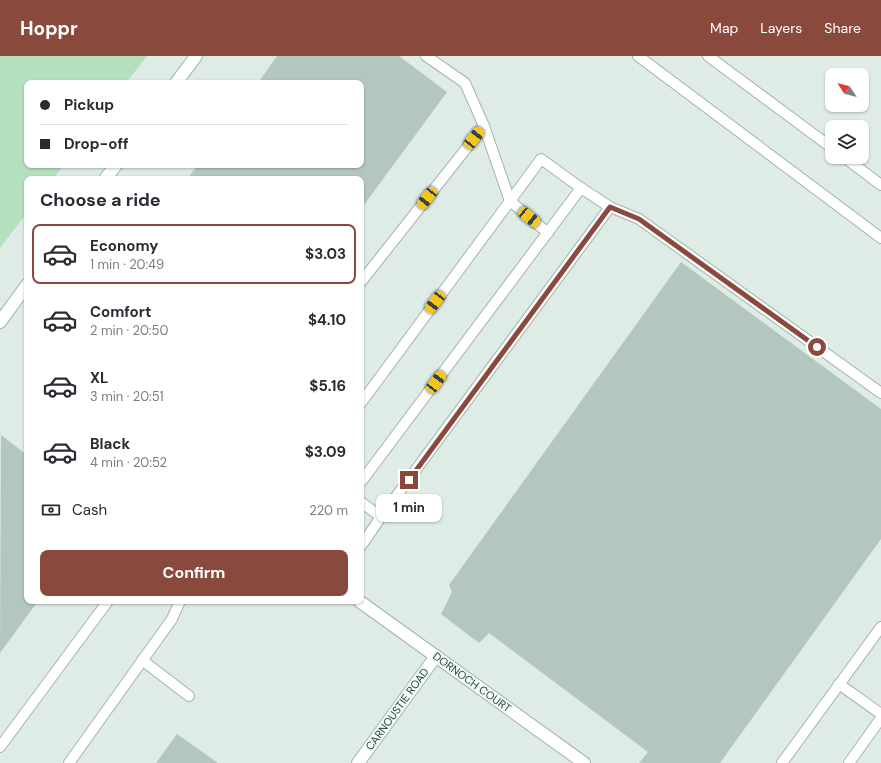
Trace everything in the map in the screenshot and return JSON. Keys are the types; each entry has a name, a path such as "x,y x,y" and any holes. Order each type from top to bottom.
{"street":[{"path":"178,80 196,56"},
{"path":"107,176 114,168"},
{"path":"0,322 24,289"},
{"name":"DORNOCH COURT","path":"363,604 584,763"},
{"name":"CARNOUSTIE ROAD","path":"358,763 436,656"}],"lane":[{"path":"426,56 465,83 484,126 510,201 548,232"},
{"path":"638,56 881,238"},
{"path":"708,56 825,143"},
{"path":"364,278 484,126"},
{"path":"364,399 541,159 610,207 639,219 881,392"},
{"path":"853,164 881,185"},
{"path":"364,478 581,188"},
{"path":"364,542 610,207"},
{"path":"364,504 381,517"},
{"path":"0,747 106,604"},
{"path":"69,763 172,619 179,604"},
{"path":"782,763 881,627"},
{"path":"142,660 189,696"},
{"path":"839,684 881,714"},
{"path":"849,763 881,718"}],"green space":[{"path":"0,56 147,56 128,80 24,80 24,168 62,168 55,176 24,176 24,217 0,248"}],"building":[{"path":"277,56 399,56 447,92 364,205 364,176 189,176 196,168 364,168 364,80 260,80"},
{"path":"681,262 881,409 881,539 720,763 639,763 648,752 489,633 479,643 441,614 452,592 449,585"},
{"path":"1,435 24,453 24,604 36,604 0,653"},
{"path":"177,734 218,763 156,763"}],"route":[{"path":"409,480 610,207 639,219 817,347"}]}
